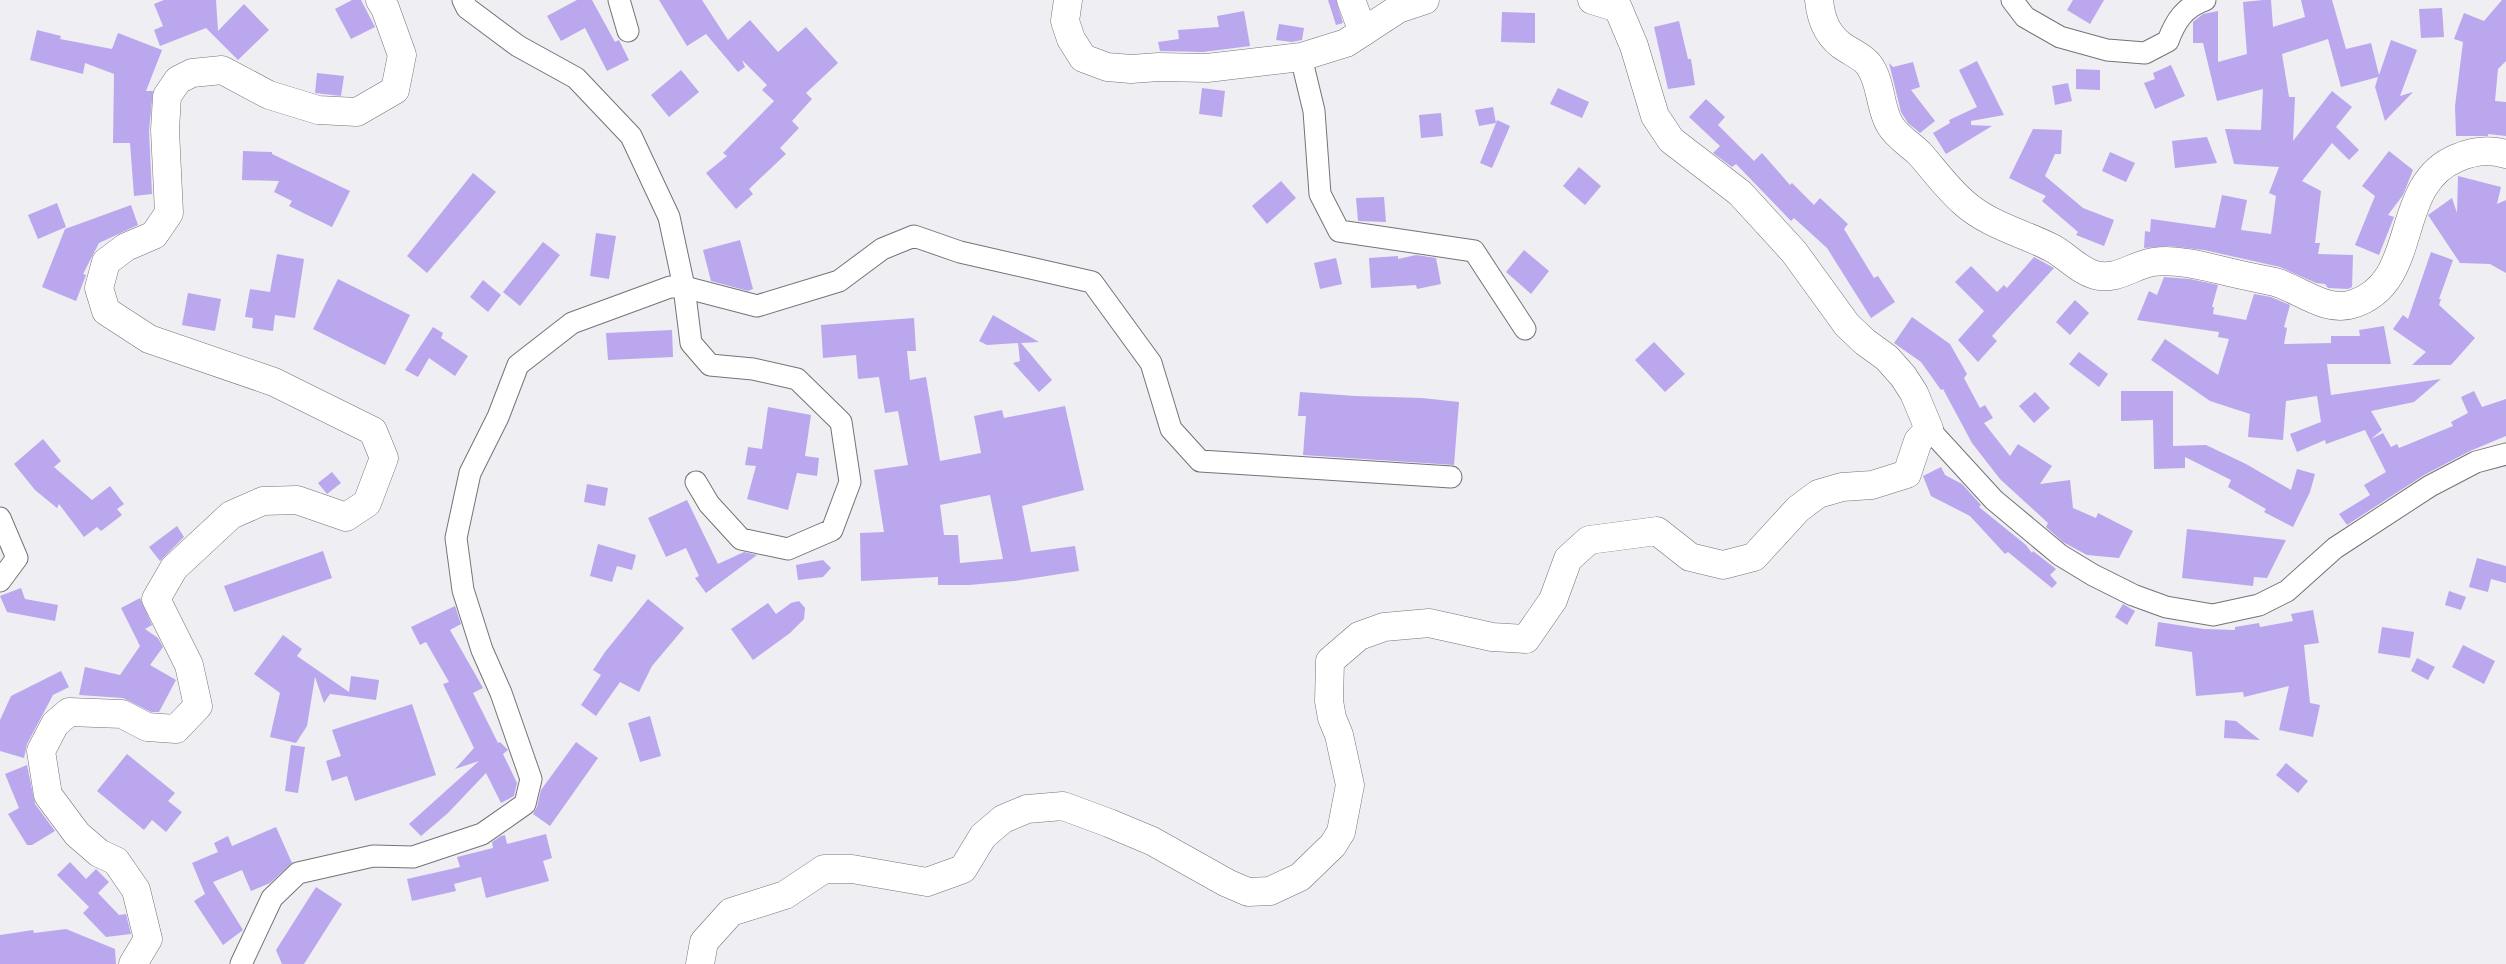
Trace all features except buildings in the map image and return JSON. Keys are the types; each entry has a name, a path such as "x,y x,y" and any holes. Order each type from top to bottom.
{"main road":[{"path":"133,964 148,939 136,890 116,861 99,853 77,834 48,795 41,751 55,724 69,712 122,714 147,727 176,729 198,706 189,665 156,598 174,568 231,515 262,501 297,500 346,517 367,502 384,458 373,431 274,382 149,339 106,311 98,288 106,262 126,247 154,235 169,213 165,130 166,104 167,96 178,80 192,73 222,70 269,96 318,110 357,112 395,90 402,55 385,8 380,0"},
{"path":"1068,0 1065,21 1071,39 1083,58 1107,67 1208,68 1301,57 1346,43 1398,9 1425,0"},
{"path":"1350,0 1363,32"},
{"path":"700,964 704,942 731,912 785,895 824,869 852,869 927,882 963,870 983,836 1004,819 1026,809 1063,806 1152,841 1248,892 1270,891 1300,877 1333,845 1342,832 1350,785 1329,701 1330,661 1359,636 1384,627 1429,623 1492,637 1526,639 1553,600 1568,558 1588,540 1657,530 1690,557 1724,565 1754,558 1798,509 1818,494 1842,487 1872,485 1907,474 1918,441 1929,429 1914,393 1903,376 1887,358 1865,342 1847,325 1788,246 1740,193 1671,140 1656,116 1634,46 1618,8 1592,0"},
{"path":"1819,0 1821,20 1830,35 1844,48 1868,63 1874,72 1883,111 1892,128 1964,203 1996,224 2054,249 2078,267 2096,275 2110,276 2150,262 2186,263 2277,283 2314,300 2336,306 2351,305 2382,286 2396,263 2426,180 2436,169 2466,154 2484,150 2506,154"}],"street":[{"path":"463,0 468,8 518,46 576,78 631,136 670,217 684,288 691,344 710,366 754,369 797,379 841,422 850,482 832,530 788,549 740,539 709,504 696,482"},
{"path":"619,0 628,31"},
{"path":"2012,0 2025,17 2060,37 2107,50 2145,53 2168,41 2176,20 2196,3 2205,0"},
{"path":"1301,57 1314,111 1320,194 1340,230 1474,251 1525,329"},
{"path":"241,964 272,898 298,873 373,856 413,857 482,834 525,804 530,779 501,693 482,650 463,590 456,538 470,473 498,417 518,365 572,323 670,286 757,306 839,280 882,248 914,236 960,252 1092,282 1151,363 1171,429 1200,461 1450,477"},
{"path":"1929,429 1994,500 2060,555 2093,575 2133,595 2166,607 2212,615 2259,605 2287,590 2335,548 2430,486 2476,462 2506,454"},
{"path":"0,518 17,558 0,581"}]}
